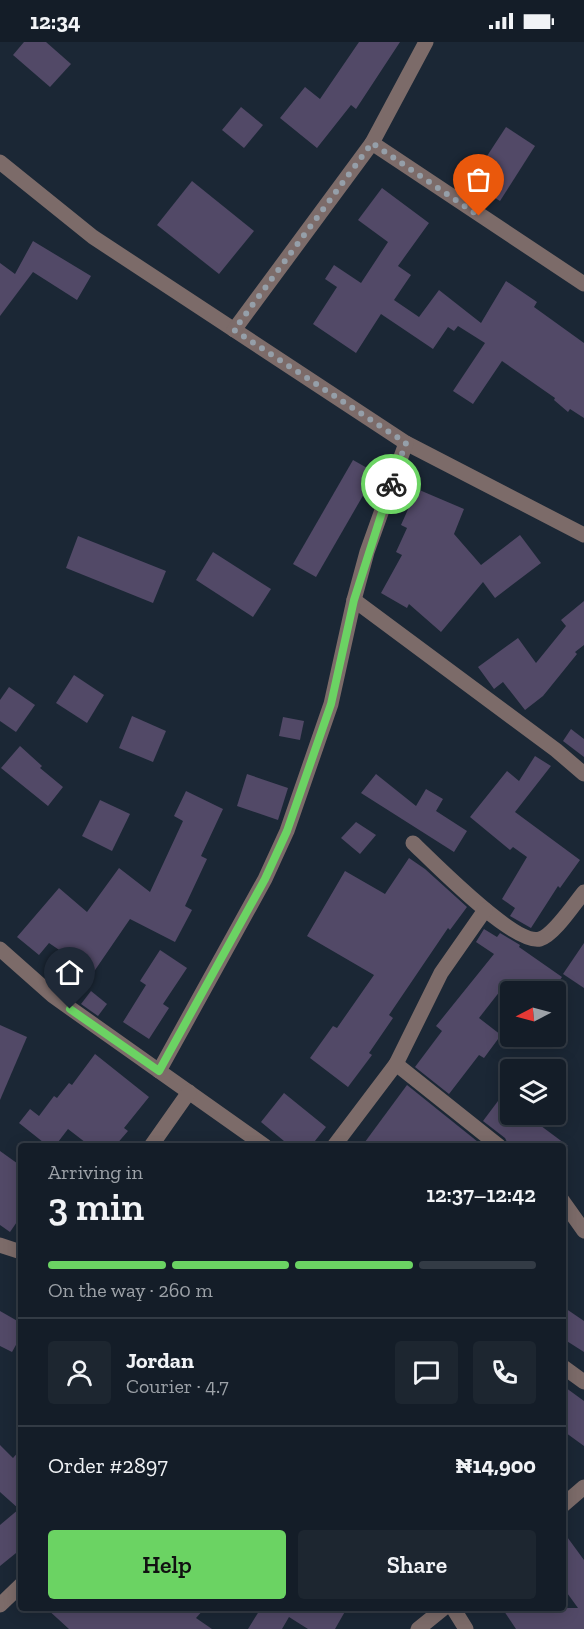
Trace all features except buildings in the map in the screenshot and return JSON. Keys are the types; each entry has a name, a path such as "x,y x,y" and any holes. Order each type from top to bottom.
{"street":[{"path":"234,330 372,143 426,42"},
{"path":"372,143 584,284"},
{"path":"2,170 93,237 406,443 584,535"},
{"path":"159,1071 265,879 287,831 331,704 367,552 406,443"},
{"path":"354,600 556,750 584,774"},
{"path":"413,843 485,910 532,940 542,939 584,892"},
{"path":"336,1143 396,1065 441,973 485,910"},
{"path":"0,949 53,996 261,1143"},
{"path":"396,1065 495,1143"},
{"path":"153,1143 189,1092"},
{"path":"566,1206 584,1231"},
{"path":"0,1245 18,1251"},
{"path":"566,1369 584,1382"},
{"path":"566,1503 584,1487"},
{"path":"0,1605 18,1588"},
{"path":"418,1629 440,1611"},
{"path":"455,1611 466,1629"}],"way so far":[{"path":"391,484 406,443 234,330 372,143 479,216"}],"route":[{"path":"70,1009 159,1071 232,935 265,879 287,831 331,704 367,552 391,484"}]}
